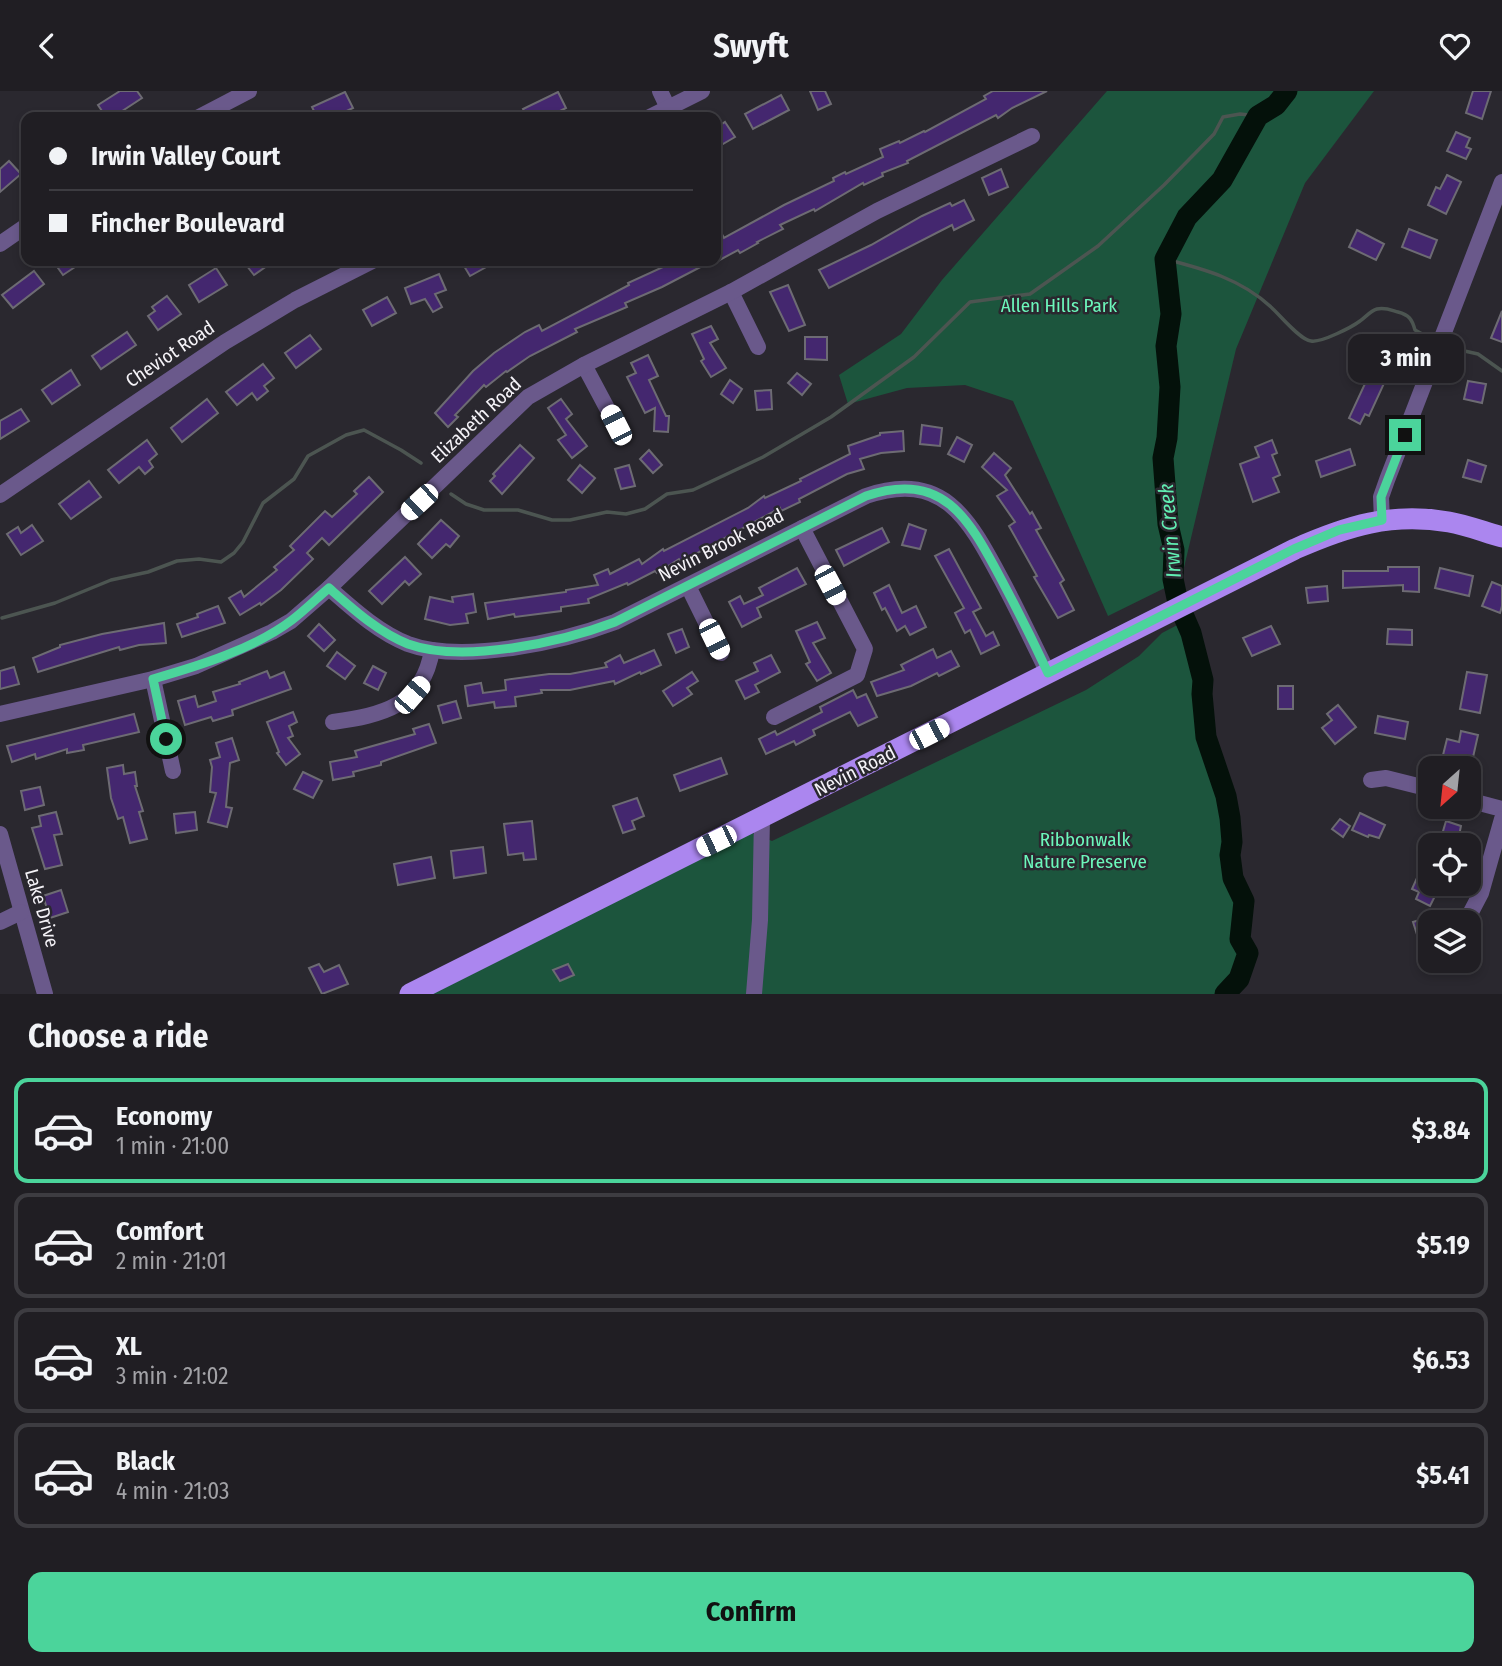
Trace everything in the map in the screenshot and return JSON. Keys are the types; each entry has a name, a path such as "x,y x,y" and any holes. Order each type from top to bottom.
{"main road":[{"name":"Nevin Road","path":"410,994 1192,600 1339,530 1382,520 1415,518 1451,522 1502,537"}],"street":[{"path":"209,112 249,91"},
{"path":"660,91 668,108"},
{"path":"660,112 702,91"},
{"name":"Elizabeth Road","path":"0,714 153,679 196,666 272,632 291,621 329,588 528,397 584,365 731,292 877,211 1032,136"},
{"path":"1382,520 1381,497 1387,480 1502,182"},
{"path":"0,244 21,229"},
{"name":"Cheviot Road","path":"0,495 225,342 277,310 362,266"},
{"path":"731,292 758,347"},
{"path":"584,365 616,425"},
{"name":"Nevin Brook Road","path":"329,588 388,634 409,644 432,650 480,650 542,643 582,634 615,622 866,496 901,488 925,491 947,501 965,518 980,540 1048,673"},
{"path":"774,717 857,675 865,649 802,528"},
{"path":"688,586 721,653"},
{"path":"333,722 380,714 412,695 429,668 432,650"},
{"path":"153,679 173,771"},
{"path":"1371,780 1386,778 1418,786"},
{"path":"1481,803 1502,809"},
{"path":"754,994 760,920 762,818"},
{"path":"1472,910 1480,893 1502,819"},
{"name":"Lake Drive","path":"0,834 45,994"},
{"path":"0,922 21,912"}],"green space":[{"name":"Allen Hills Park","path":"1107,91 1374,91 1305,183 1236,349 1181,580 1108,616 1013,401 965,385 907,388 848,404 839,375 901,334 942,280"},
{"name":"Ribbonwalk Nature Preserve","path":"1185,621 1203,680 1206,737 1226,796 1230,818 1233,878 1244,901 1240,939 1248,953 1239,979 1225,994 426,994 752,833 772,841 1086,690 1139,656 1162,633"}],"building":[{"path":"120,91 137,91 142,98 121,112 103,112 98,105"},
{"path":"810,91 825,91 831,104 818,110"},
{"path":"993,91 1047,91 998,118 996,115 907,161 908,163 882,173 883,176 864,185 863,183 815,211 814,209 780,225 783,229 740,253 738,250 721,259 721,232 724,238 834,181 833,178 883,157 880,149 925,132 986,99 984,96"},
{"path":"1473,91 1491,91 1482,119 1466,113"},
{"path":"345,92 353,108 345,112 314,112 312,107"},
{"path":"558,92 566,108 558,112 524,112 523,109"},
{"path":"781,95 789,110 753,129 745,114"},
{"path":"725,122 735,137 721,145 721,125"},
{"path":"1456,132 1470,138 1466,147 1471,149 1466,159 1447,151"},
{"path":"9,161 21,174 0,192 0,169"},
{"path":"1001,169 1008,187 989,195 982,178"},
{"path":"1447,175 1461,182 1446,214 1428,205 1436,187 1440,189"},
{"path":"964,200 974,220 954,230 952,225 829,288 819,270 922,216 950,203 952,206"},
{"path":"1409,229 1437,240 1430,258 1402,247"},
{"path":"1357,230 1384,244 1376,260 1349,247"},
{"path":"57,266 76,266 63,275"},
{"path":"247,266 267,266 254,275"},
{"path":"464,266 488,266 470,276"},
{"path":"665,266 702,266 625,303 627,307 575,329 577,332 506,371 486,387 484,385 455,415 458,417 448,427 435,413 473,371 525,332 539,325 542,331 629,285 628,283"},
{"path":"216,268 227,285 199,302 189,285"},
{"path":"34,271 44,284 13,308 2,295"},
{"path":"439,274 446,290 435,294 442,307 433,312 425,299 411,304 405,288"},
{"path":"788,285 805,325 789,331 770,292"},
{"path":"167,296 181,314 158,330 148,316 155,311 152,307"},
{"path":"387,297 396,313 372,326 363,310"},
{"path":"1502,311 1502,342 1491,338"},
{"path":"711,326 718,339 710,343 726,368 711,377 701,361 704,359 692,334"},
{"path":"127,332 136,345 101,369 92,356"},
{"path":"310,335 321,349 296,368 285,353"},
{"path":"805,337 827,337 827,360 805,359"},
{"path":"1383,345 1398,353 1369,416 1365,414 1360,424 1349,418"},
{"path":"648,355 658,376 649,380 666,416 669,416 668,432 654,431 655,408 645,413 627,377 636,373 631,363"},
{"path":"263,364 274,378 264,386 268,391 257,400 252,393 237,405 226,392"},
{"path":"71,370 80,385 52,404 42,390"},
{"path":"797,373 811,384 802,395 788,383"},
{"path":"730,380 742,389 733,403 721,394"},
{"path":"1468,381 1486,384 1482,403 1464,399"},
{"path":"771,390 772,409 757,410 755,391"},
{"path":"207,399 218,413 182,442 171,428"},
{"path":"561,399 572,414 566,419 587,446 572,458 558,440 566,435 548,408"},
{"path":"21,409 29,421 0,439 0,421"},
{"path":"922,425 942,428 940,446 920,444"},
{"path":"903,431 904,451 881,453 860,459 864,469 847,474 799,499 800,502 781,511 780,508 657,573 655,571 628,585 627,583 588,599 589,603 561,607 561,611 515,617 514,614 488,619 485,603 598,585 594,575 608,569 610,574 639,559 642,564 663,549 664,551 748,508 764,496 765,498 801,481 800,479 850,454 848,446 880,433"},
{"path":"957,437 972,445 964,462 948,454"},
{"path":"147,440 157,454 149,461 153,467 145,474 139,467 119,483 108,470"},
{"path":"1272,440 1277,453 1272,455 1280,475 1273,478 1279,492 1253,502 1240,464 1259,457 1255,447"},
{"path":"520,445 534,458 502,494 490,481 495,476 493,474"},
{"path":"1350,449 1355,465 1321,477 1316,461"},
{"path":"649,450 662,465 653,473 640,459"},
{"path":"994,453 1011,468 1005,475 1041,528 1036,530 1064,580 1060,583 1074,610 1058,618 1009,526 1015,522 997,496 1007,490 982,467"},
{"path":"1468,460 1486,466 1481,482 1463,477"},
{"path":"580,465 595,478 582,493 568,480"},
{"path":"629,465 635,486 621,489 615,469"},
{"path":"369,477 383,492 329,545 322,538 307,553 313,559 281,590 261,605 260,603 240,615 229,598 241,591 244,597 277,570 274,567 294,550 290,546 325,511 332,517 357,494 354,491"},
{"path":"89,481 101,497 71,519 59,504"},
{"path":"441,520 459,536 450,547 446,544 432,558 418,544"},
{"path":"909,524 926,530 920,549 902,545"},
{"path":"32,525 43,541 21,555 7,534 18,527 21,533"},
{"path":"882,528 889,542 844,566 836,550"},
{"path":"949,549 981,608 973,612 986,636 993,632 999,645 981,654 970,630 965,633 955,613 964,608 935,556"},
{"path":"405,557 421,574 409,585 405,581 382,604 369,591"},
{"path":"1388,567 1419,567 1419,592 1403,591 1403,585 1343,588 1343,571 1388,571"},
{"path":"797,568 806,584 757,608 761,617 742,627 729,602 740,596 744,604 763,595 759,588"},
{"path":"1440,568 1473,576 1469,596 1435,588"},
{"path":"1492,582 1502,586 1500,613 1482,606"},
{"path":"889,585 902,613 916,606 926,627 910,635 905,626 897,631 874,593"},
{"path":"1327,586 1328,601 1308,603 1306,588"},
{"path":"473,594 476,612 466,614 468,623 450,625 425,619 430,597 453,602 452,597"},
{"path":"218,606 225,623 182,637 177,624"},
{"path":"817,622 825,638 813,643 831,673 817,681 806,664 810,662 796,631"},
{"path":"164,623 166,643 120,650 119,647 38,672 33,658 60,645"},
{"path":"319,624 335,640 324,651 308,636"},
{"path":"1271,626 1280,644 1252,656 1243,638"},
{"path":"682,629 689,647 676,653 668,634"},
{"path":"1388,629 1412,630 1412,645 1387,644"},
{"path":"933,649 937,658 951,651 959,666 939,676 937,673 911,686 877,696 871,682 904,670 901,665"},
{"path":"654,650 661,665 615,684 614,681 570,690 541,690 542,693 515,697 516,706 495,708 494,702 468,706 465,686 481,683 483,693 506,690 505,680 570,674 607,667 605,663 620,655 624,663"},
{"path":"337,652 355,666 345,679 327,666"},
{"path":"771,655 780,672 755,685 759,692 745,699 736,681 758,671 754,663"},
{"path":"373,666 386,673 378,690 364,683"},
{"path":"14,667 19,684 0,689 0,671"},
{"path":"267,671 270,678 284,672 291,689 232,710 233,715 213,721 211,717 185,725 178,701 195,696 198,707 216,701 213,692 240,684 239,682"},
{"path":"692,672 698,681 687,688 692,694 673,706 663,691"},
{"path":"1467,672 1487,675 1480,713 1460,709"},
{"path":"1278,686 1293,686 1293,709 1278,709"},
{"path":"853,690 857,698 866,694 877,717 858,726 850,712 813,730 815,735 796,745 794,741 766,754 759,739 775,731 777,735 822,712 820,707"},
{"path":"456,701 461,718 443,723 438,706"},
{"path":"1338,705 1356,727 1335,744 1322,728 1332,720 1327,714"},
{"path":"293,712 297,722 289,726 293,736 288,738 300,754 286,765 277,753 279,752 267,722"},
{"path":"134,714 139,732 83,745 84,750 67,753 67,749 36,759 35,754 12,762 7,746"},
{"path":"1378,716 1408,722 1405,739 1375,733"},
{"path":"429,724 436,743 381,762 381,765 353,772 354,776 333,780 330,762 357,757 355,751 415,734 413,729"},
{"path":"1461,731 1478,735 1473,756 1443,756 1447,739 1459,742"},
{"path":"232,738 239,760 230,763 226,807 232,808 227,827 208,822 216,793 210,792 210,760 220,757 216,743"},
{"path":"721,758 727,774 680,791 674,775"},
{"path":"123,765 124,774 135,772 135,786 143,811 139,812 147,839 130,843 123,817 118,819 111,798 107,768"},
{"path":"303,772 322,781 313,798 294,789"},
{"path":"40,787 44,805 25,810 21,791"},
{"path":"637,798 644,816 632,821 635,829 623,833 613,806"},
{"path":"56,812 62,834 54,835 62,865 45,869 32,828 41,826 39,816"},
{"path":"195,812 197,830 176,833 174,814"},
{"path":"1360,813 1385,825 1379,838 1368,837 1352,830"},
{"path":"1340,819 1350,826 1343,837 1332,829"},
{"path":"532,821 536,859 524,860 523,853 508,855 504,824"},
{"path":"1446,821 1461,826 1460,833 1442,833"},
{"path":"483,847 486,873 454,878 451,851"},
{"path":"431,857 435,878 398,885 394,864"},
{"path":"1418,876 1418,892 1412,889"},
{"path":"61,890 68,912 50,918 43,896"},
{"path":"1418,894 1435,896 1430,906 1416,899"},
{"path":"1418,921 1418,938 1413,922"},
{"path":"319,964 324,972 339,965 348,984 322,994 309,968"},
{"path":"568,964 574,975 560,981 553,970"}],"waterway":[{"name":"Irwin Creek","path":"1225,994 1239,979 1248,953 1240,939 1244,901 1233,878 1230,818 1226,796 1206,737 1203,680 1173,579 1174,550 1168,524 1163,458 1170,387 1166,346 1171,314 1165,259 1187,217 1222,180 1258,116 1276,105 1287,91"},
{"path":"451,494 466,504 484,510 518,510 552,520 570,520 607,512 626,514 645,509 667,494 693,490 763,457 831,417 914,357 970,302 1030,294 1098,246 1214,134 1223,117 1240,114 1258,116"},
{"path":"1165,259 1235,282 1259,297 1306,340 1322,340 1356,324 1372,311 1383,308 1407,316 1415,330 1431,339"},
{"path":"1451,348 1478,354 1502,371"},
{"path":"2,618 55,603 111,580 148,572 177,561 199,559 221,562 243,542 263,503 294,479 308,456 346,435 364,430 421,463"}],"route":[{"path":"166,739 153,679 196,666 272,632 291,621 329,588 388,634 409,644 432,650 480,650 542,643 582,634 615,622 866,496 901,488 936,495 957,508 965,518 980,540 1048,673 1294,549 1339,530 1382,520 1381,497 1405,435"}]}
